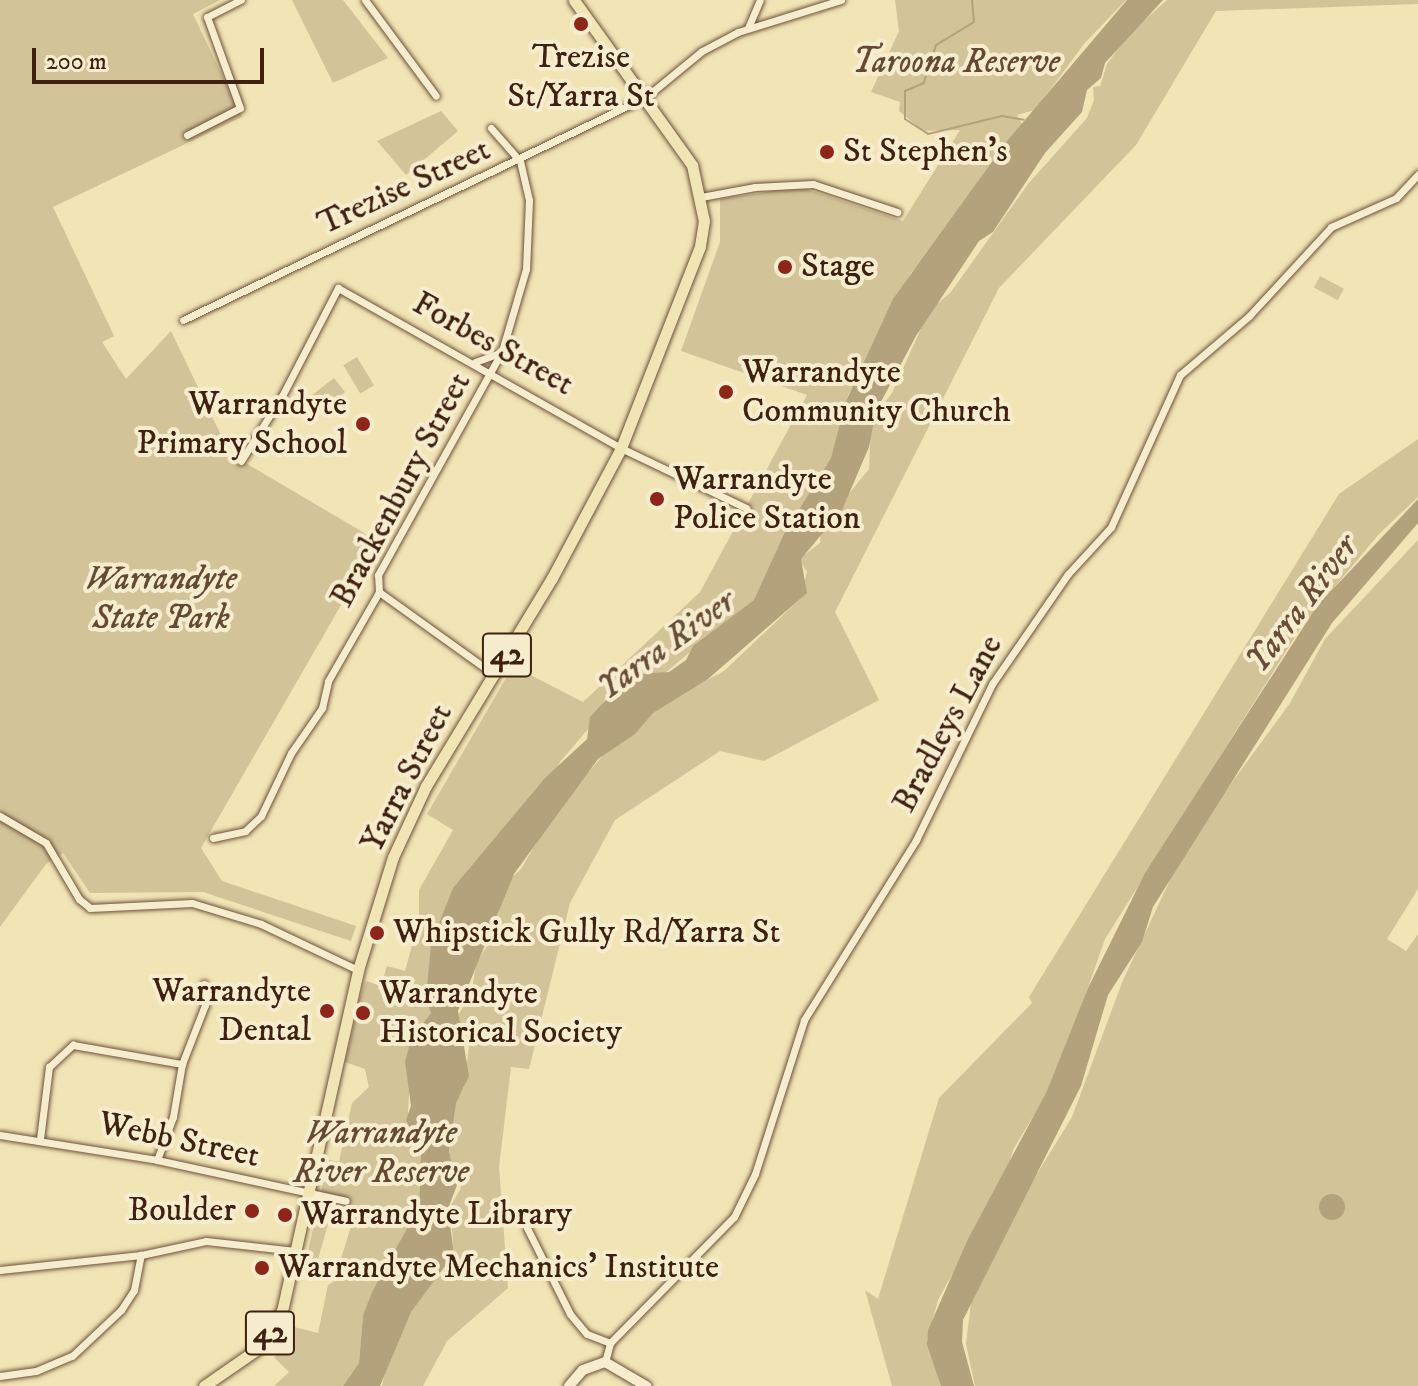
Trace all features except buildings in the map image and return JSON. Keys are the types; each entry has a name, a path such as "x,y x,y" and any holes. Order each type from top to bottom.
{"main road":[{"name":"Yarra Street","path":"204,1386 250,1355 270,1333 282,1311 358,970 408,820 495,675 621,448 694,267 704,221 692,165 574,0"},
{"path":"569,1386 583,1370 605,1362 646,1386"}],"street":[{"path":"187,135 240,108 207,17 241,0"},
{"path":"365,0 436,96"},
{"path":"748,28 760,0"},
{"name":"Trezise Street","path":"183,320 520,161 646,97 702,51 748,28 841,0"},
{"name":"Brackenbury Street","path":"213,838 245,831 261,816 291,753 322,708 328,681 379,592 378,575 493,373 502,351 526,269 529,200 520,161 491,128"},
{"name":"Bradleys Lane","path":"605,1362 610,1343 734,1217 755,1174 804,1020 916,840 992,684 1068,574 1111,527 1180,375 1249,316 1331,227 1396,198 1418,174"},
{"path":"701,197 766,185 813,184 897,212"},
{"name":"Forbes Street","path":"241,461 282,396 338,288 473,361 621,448 746,508"},
{"path":"473,361 488,361 502,351"},
{"path":"379,592 495,675"},
{"path":"0,816 46,843 79,899 90,908 192,903 261,924 358,970"},
{"path":"157,1160 173,1117 182,1064 205,1005 204,984"},
{"path":"40,1139 49,1067 73,1045 182,1064"},
{"name":"Webb Street","path":"0,1135 157,1160 346,1201"},
{"path":"527,1228 570,1314 587,1334 610,1343"},
{"path":"0,1270 141,1255 213,1241 295,1251"},
{"path":"0,1376 36,1371 72,1356 121,1310 134,1290 141,1255"}],"green space":[{"name":"Warrandyte State Park","path":"0,0 220,0 193,14 242,117 53,207 114,336 102,342 126,379 171,331 230,454 378,541 201,848 222,881 356,926 351,941 203,892 90,893 63,853 46,864 0,927"},
{"path":"292,0 343,0 388,58 333,83"},
{"path":"895,0 1126,0 1084,44 1035,110 1017,115 1022,124 930,254 911,273 848,395 834,455 776,551 769,584 756,596 754,612 716,630 664,674 636,672 611,689 589,728 560,762 428,996 431,1013 412,1039 408,1112 421,1153 419,1207 363,1315 359,1363 343,1386 274,1386 289,1372 274,1357 288,1345 290,1326 318,1333 328,1285 334,1281 357,1207 334,1203 313,1277 303,1275 323,1182 352,1184 352,1177 326,1169 323,1158 339,1162 352,1103 369,1087 365,1069 345,1062 355,1020 368,1023 372,1007 358,1003 366,981 381,986 387,966 405,971 419,920 419,890 453,830 427,814 513,666 583,702 700,592 807,395 681,351 720,242 720,199 800,187 903,221 960,130 923,131 899,111 900,102 871,92 899,31"},
{"path":"1167,0 1418,0 1418,4 1216,11 1136,145 999,288 835,612 879,700 764,761 720,751 615,820 570,903 529,1069 511,1067 499,1167 508,1288 447,1341 423,1386 382,1386 391,1346 428,1283 441,1276 454,1255 450,1207 461,1188 450,1156 446,1116 464,1087 470,1038 460,1034 457,1018 472,990 476,963 492,939 505,884 521,869 555,811 610,747 659,705 724,671 800,599 807,572 799,559 820,543 821,528 869,469 871,421 892,393 929,311 951,292 1028,184 1087,118 1094,100 1093,87 1100,86 1107,64 1129,34"},
{"path":"441,111 458,131 406,175 377,141"},
{"path":"1320,276 1344,289 1338,300 1314,287"},
{"path":"357,357 374,385 360,394 343,365"},
{"path":"334,378 345,392 318,414 306,400"},
{"path":"1418,439 1418,497 1379,534 1302,626 1105,939 1056,1079 1014,1148 1004,1179 938,1300 927,1340 945,1386 892,1386 865,1290 878,1299 939,1098 1032,1003 1029,997 1339,494"},
{"path":"1418,540 1418,889 1387,939 1406,951 1418,934 1418,1386 975,1386 966,1344 972,1294 984,1260 1072,1117 1123,980 1187,844 1290,703 1325,639"}],"shaded area":[{"path":"1127,0 1163,0 1105,63 1101,78 1087,90 1082,112 1045,153 993,232 979,241 916,336 876,411 869,447 842,510 801,559 807,593 708,679 653,713 635,734 598,759 514,874 458,1011 469,1076 456,1103 449,1151 457,1185 448,1209 454,1254 411,1312 380,1386 343,1386 359,1363 363,1315 373,1290 419,1207 421,1153 406,1120 411,1106 405,1062 411,1039 431,1013 426,999 431,944 453,888 545,778 587,739 590,717 623,682 635,674 669,672 686,660 693,646 754,600 784,534 831,458 846,401 893,299 1007,141"},
{"path":"1418,499 1418,523 1332,623 1153,907 1142,942 1108,995 1081,1086 963,1320 962,1342 974,1386 941,1386 927,1345 928,1330 968,1239 1047,1091 1088,988 1145,873 1317,606"},
{"path":"1332,1194 1341,1198 1345,1207 1341,1216 1332,1220 1323,1216 1319,1207 1323,1198"}],"waterway":[{"path":"972,0 974,22 936,45 924,83 905,91 905,119 928,134 1002,116 1024,120"}],"place":[{"name":"Trezise St/Yarra St","path":"581,24"},
{"name":"St Stephen's","path":"827,152"},
{"name":"Stage","path":"785,267"},
{"name":"Warrandyte Community Church","path":"726,392"},
{"name":"Warrandyte Primary School","path":"363,424"},
{"name":"Warrandyte Police Station","path":"657,499"},
{"name":"Whipstick Gully Rd/Yarra St","path":"377,933"},
{"name":"Warrandyte Dental","path":"327,1011"},
{"name":"Warrandyte Historical Society","path":"363,1013"},
{"name":"Boulder","path":"252,1211"},
{"name":"Warrandyte Library","path":"285,1215"},
{"name":"Warrandyte Mechanics' Institute","path":"262,1268"}],"park label":[{"name":"Taroona Reserve","path":"956,63"},
{"name":"Warrandyte River Reserve","path":"381,1152"}],"water label":[{"name":"Yarra River","path":"1302,604"},
{"name":"Yarra River","path":"666,645"}]}
